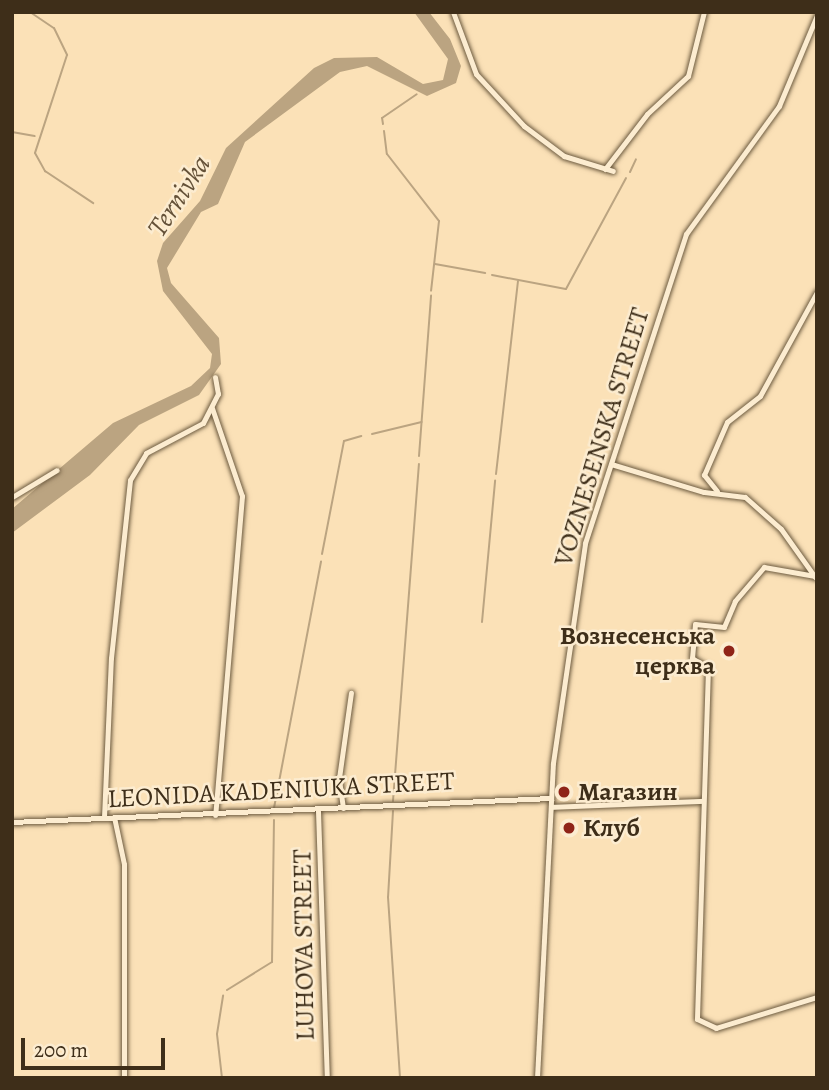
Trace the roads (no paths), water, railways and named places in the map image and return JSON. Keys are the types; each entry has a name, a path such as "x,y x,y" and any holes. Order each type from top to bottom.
{"street":[{"path":"453,12 476,74 516,118 564,156 613,171"},
{"path":"605,169 647,114 688,76 704,12"},
{"name":"VOZNESENSKA STREET","path":"537,1078 551,798 580,567 686,234 784,99 817,15"},
{"path":"697,490 727,422 760,396 817,292"},
{"path":"104,817 111,658 130,480 146,453 194,431 212,408 219,387 215,377"},
{"path":"212,408 242,496 215,816"},
{"path":"611,464 697,490 740,495 765,512 816,578"},
{"path":"12,497 57,470"},
{"path":"704,475 717,491"},
{"path":"816,578 764,567 735,601 724,627 695,624 692,658 708,668 697,1018 716,1028 817,997"},
{"path":"343,808 339,778 351,693"},
{"name":"LEONIDA KADENIUKA STREET","path":"12,822 104,817 215,816 551,798"},
{"path":"551,807 703,800"},
{"name":"LUHOVA STREET","path":"318,811 327,1078"},
{"path":"114,817 124,864 124,1078"}],"waterway":[{"path":"30,12 54,28 67,55 35,153 45,171 93,203"},
{"path":"383,124 382,118 417,94"},
{"path":"384,131 387,154 439,221 431,291"},
{"path":"12,132 35,136"},
{"path":"630,172 636,159"},
{"path":"492,275 566,289 626,178"},
{"path":"435,264 485,273"},
{"path":"496,474 518,281"},
{"path":"419,456 431,295"},
{"path":"372,434 422,422"},
{"path":"322,554 344,441 361,436"},
{"path":"393,801 419,464"},
{"path":"482,622 495,481"},
{"path":"274,808 321,561"},
{"path":"393,811 388,897 400,1078"},
{"path":"227,990 272,962 274,820"},
{"path":"222,1078 217,1034 223,995"}],"place":[{"name":"Вознесенська церква","path":"729,651"},
{"name":"Магазин","path":"564,792"},
{"name":"Клуб","path":"569,828"}],"water label":[{"name":"Ternivka","path":"179,196"}]}
